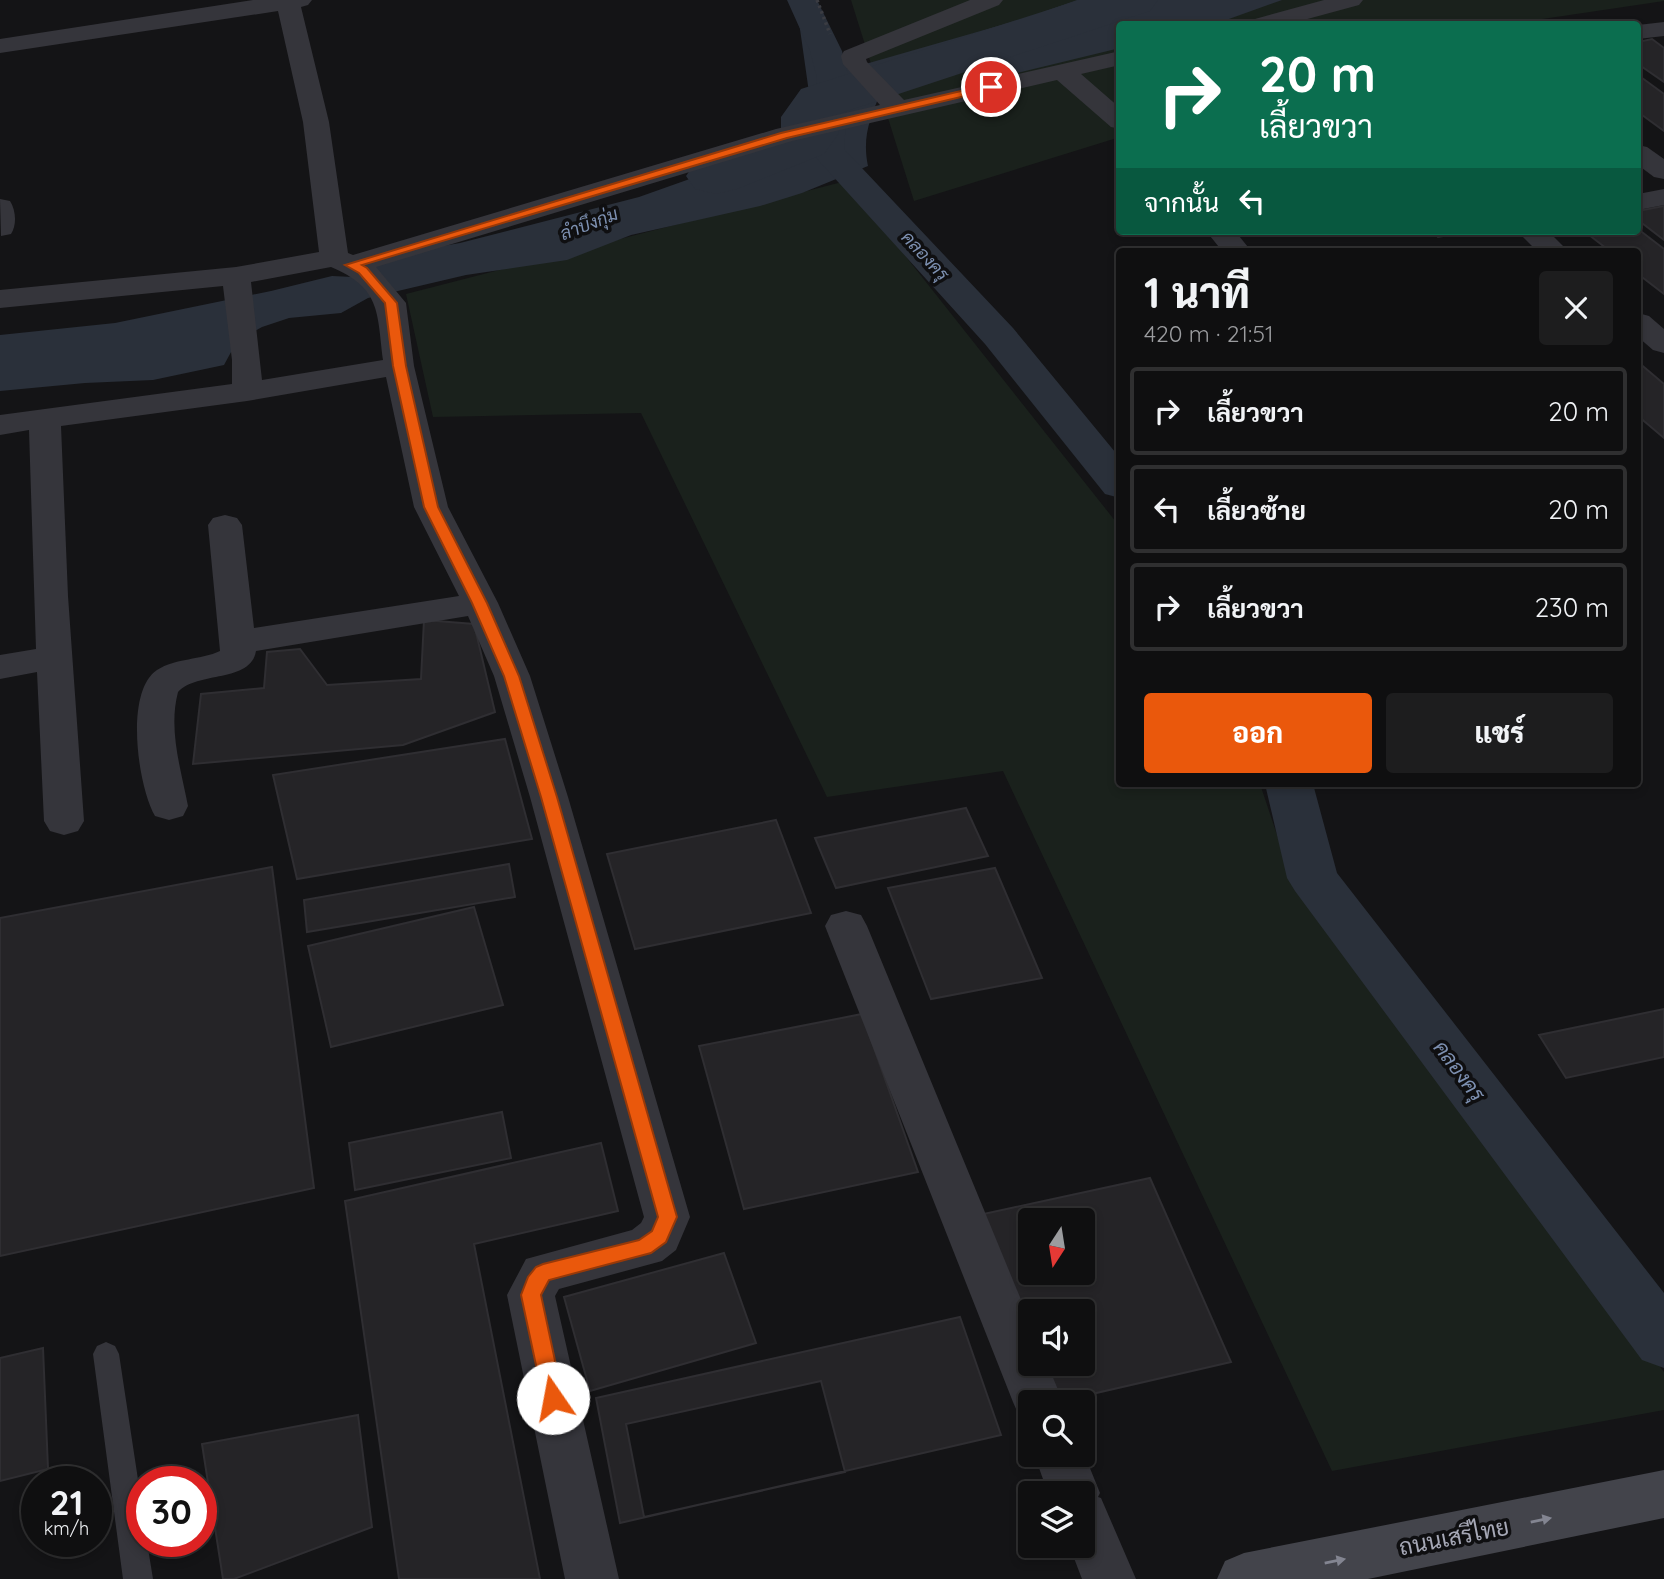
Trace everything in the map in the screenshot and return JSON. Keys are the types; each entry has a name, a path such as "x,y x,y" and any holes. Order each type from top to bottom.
{"main road":[{"name":"ถนนเสรีไทย","path":"1244,1579 1664,1494"}],"street":[{"path":"891,106 852,61 854,55 990,0"},
{"path":"1275,21 1351,0"},
{"path":"0,46 205,7 294,1 316,122 349,264 391,303 399,366 431,507 480,603 512,676 667,1217 659,1236 645,1247 543,1273 531,1295 592,1579"},
{"path":"0,299 237,284 349,264 891,106 1116,59"},
{"path":"1062,71 1116,118"},
{"path":"1641,155 1664,172"},
{"path":"1641,201 1664,197"},
{"path":"1536,235 1550,248"},
{"path":"237,284 247,360 247,392"},
{"path":"1641,325 1664,344"},
{"path":"0,425 247,392 399,366"},
{"path":"45,419 54,657 64,821"},
{"path":"169,806 154,712 161,690 168,680 230,661 237,655 238,641 225,525"},
{"path":"238,641 280,637 480,603"},
{"path":"0,667 54,657"},
{"path":"846,926 1033,1390"},
{"path":"1095,1545 1109,1579"}],"lane":[{"path":"106,1354 138,1579"}],"shaded area":[{"path":"851,0 1664,0 1529,21 1116,21 1116,138 914,201"},
{"path":"846,181 1116,522 1116,787 1261,787 1293,883 1664,1372 1664,1410 1332,1471 1003,771 827,797 641,413 433,417 406,294"}],"water":[{"path":"789,0 811,0 848,69 1029,17 1077,0 1282,0 1223,21 1116,21 1116,49 1000,77 965,70 881,92 868,128 868,166 802,193 760,206 631,235 567,260 466,275 368,298 341,313 289,318 262,327 237,341 224,365 153,380 0,391 0,335 115,323 332,276 353,277 374,258 460,243 639,197 715,170 745,154 815,135 798,15"}],"building":[{"path":"1652,39 1664,48 1664,82 1641,66 1641,41"},
{"path":"1641,77 1664,94 1664,131 1641,114"},
{"path":"1664,206 1664,240 1641,222 1641,210"},
{"path":"1641,231 1664,249 1664,294 1641,276 1641,248 1606,248 1589,235 1641,235"},
{"path":"1641,365 1664,384 1664,438 1641,419"},
{"path":"424,620 474,624 495,712 403,745 193,764 201,694 264,688 267,652 300,649 327,685 421,679"},
{"path":"505,739 532,839 297,879 273,775"},
{"path":"966,808 988,856 836,888 815,838"},
{"path":"776,820 811,913 635,949 607,854"},
{"path":"509,864 515,897 307,932 304,900"},
{"path":"272,867 314,1188 0,1256 0,918"},
{"path":"995,868 1042,978 931,999 888,888"},
{"path":"474,907 503,1005 331,1047 308,946"},
{"path":"1664,1009 1664,1057 1566,1078 1539,1035"},
{"path":"862,1014 918,1172 744,1209 699,1046"},
{"path":"502,1112 511,1158 355,1190 349,1143"},
{"path":"601,1143 618,1211 474,1244 540,1579 399,1579 345,1201"},
{"path":"1150,1178 1231,1362 1095,1393 1095,1390 1050,1390 1042,1376 1095,1376 1095,1299 1018,1299 1018,1320 979,1215"},
{"path":"724,1253 756,1343 590,1391 564,1297"},
{"path":"960,1317 1001,1435 620,1523 596,1398"},
{"path":"43,1348 48,1466 21,1466 21,1476 0,1481 0,1358"},
{"path":"821,1381 845,1472 644,1517 626,1424"},
{"path":"358,1415 372,1527 234,1579 223,1579 217,1540 217,1466 205,1466 202,1444"}],"waterway":[{"name":"คลองครุ","path":"802,0 826,51 833,78 827,151 999,336 1116,480"},
{"name":"ลำบึงกุ่ม","path":"716,176 804,142 810,133 809,117 821,101 1132,0"},
{"name":"คลองครุ","path":"1290,787 1313,878 1664,1341"}],"route":[{"path":"553,1398 531,1295 535,1283 543,1273 645,1247 659,1236 667,1217 549,797 512,676 480,603 431,507 399,366 391,303 363,270 351,265 785,135 991,87"}]}
